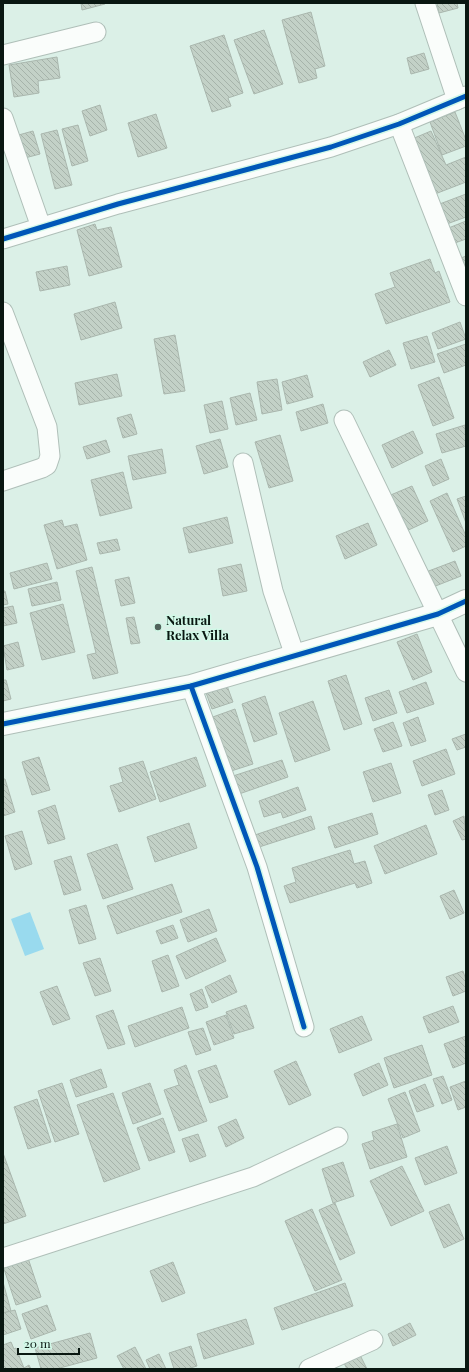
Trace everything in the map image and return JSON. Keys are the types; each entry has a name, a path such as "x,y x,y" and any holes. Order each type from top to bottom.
{"street":[{"path":"3,239 118,204 331,147 399,124 461,98 425,3"},
{"path":"3,55 96,32"},
{"path":"3,118 41,227"},
{"path":"399,124 466,296"},
{"path":"3,312 47,427 50,456 47,465 42,468 3,481"},
{"path":"344,420 466,672"},
{"path":"244,463 273,592 295,656"},
{"path":"3,724 191,686 438,614 466,601"},
{"path":"191,686 257,866 304,1027"},
{"path":"3,1258 253,1177 338,1137"},
{"path":"308,1369 373,1340"}],"water":[{"path":"30,912 44,949 25,956 11,919"}],"building":[{"path":"81,3 105,3 105,4 82,10"},
{"path":"437,3 457,3 458,8 439,13"},
{"path":"311,12 325,66 315,69 317,78 299,83 282,20"},
{"path":"264,30 283,84 254,94 234,40"},
{"path":"224,35 243,93 228,98 231,106 212,112 190,46"},
{"path":"424,53 429,69 411,74 407,58"},
{"path":"57,57 60,78 38,81 39,93 14,97 9,65"},
{"path":"100,105 107,130 90,136 82,111"},
{"path":"455,112 466,140 466,146 442,155 430,122"},
{"path":"156,114 167,148 138,157 128,123"},
{"path":"78,125 88,161 72,166 62,129"},
{"path":"57,130 72,185 55,189 41,134"},
{"path":"33,131 40,154 21,159 15,136"},
{"path":"431,131 446,165 466,157 466,182 435,194 412,139"},
{"path":"466,194 466,217 444,225 437,205"},
{"path":"466,221 466,239 452,244 446,229"},
{"path":"95,224 97,230 111,227 122,267 89,276 77,230"},
{"path":"466,256 466,271 456,260"},
{"path":"430,259 435,273 439,271 450,302 386,324 375,294 395,287 390,273"},
{"path":"67,266 70,285 40,291 36,272"},
{"path":"115,302 122,328 81,340 74,314"},
{"path":"460,322 466,339 438,349 432,333"},
{"path":"175,335 185,391 164,394 154,339"},
{"path":"427,336 435,362 411,369 403,343"},
{"path":"466,344 466,365 444,373 437,354"},
{"path":"389,350 396,365 370,377 363,362"},
{"path":"117,374 122,396 79,405 75,383"},
{"path":"307,375 313,397 287,404 282,382"},
{"path":"439,377 454,418 433,426 418,385"},
{"path":"277,379 282,410 262,414 257,382"},
{"path":"250,393 257,420 236,425 230,398"},
{"path":"222,401 228,429 210,433 204,405"},
{"path":"323,404 328,423 301,431 296,412"},
{"path":"131,414 137,434 123,438 117,418"},
{"path":"465,425 466,446 442,453 436,434"},
{"path":"413,431 423,453 392,468 382,445"},
{"path":"280,435 293,481 269,488 255,442"},
{"path":"220,439 228,467 204,474 196,446"},
{"path":"106,440 110,452 87,459 83,447"},
{"path":"162,449 166,473 133,480 128,456"},
{"path":"441,459 449,479 433,486 425,466"},
{"path":"123,472 132,508 100,516 91,480"},
{"path":"412,486 428,521 402,533 386,497"},
{"path":"447,493 466,536 466,546 453,552 430,501"},
{"path":"466,496 466,523 457,499"},
{"path":"227,517 233,543 189,553 183,528"},
{"path":"62,520 64,527 77,524 87,560 57,569 44,525"},
{"path":"368,523 377,545 345,559 336,536"},
{"path":"117,539 120,550 100,554 97,543"},
{"path":"455,561 461,576 433,587 426,572"},
{"path":"47,563 52,579 14,589 10,573"},
{"path":"241,564 247,591 223,596 218,569"},
{"path":"92,567 118,673 93,679 87,655 96,653 76,571"},
{"path":"129,577 135,603 121,606 115,580"},
{"path":"57,582 61,600 32,606 28,589"},
{"path":"3,591 5,591 8,604 3,605"},
{"path":"63,604 75,652 42,660 30,613"},
{"path":"13,606 17,623 3,626 3,608"},
{"path":"134,617 140,643 131,644 126,618"},
{"path":"417,634 432,672 413,680 397,642"},
{"path":"18,642 24,666 7,670 3,646"},
{"path":"346,675 362,724 344,730 328,681"},
{"path":"3,680 6,680 11,699 3,701"},
{"path":"426,682 434,704 407,713 399,692"},
{"path":"226,683 233,702 212,709 205,690"},
{"path":"389,690 397,713 373,721 365,698"},
{"path":"265,696 277,734 254,742 242,704"},
{"path":"313,701 330,750 295,762 279,713"},
{"path":"235,709 253,764 228,772 210,718"},
{"path":"418,717 426,741 411,746 403,723"},
{"path":"393,722 402,746 383,752 374,729"},
{"path":"466,734 466,747 457,750 452,739"},
{"path":"446,749 455,774 422,786 413,761"},
{"path":"39,757 50,790 32,795 22,762"},
{"path":"196,757 206,786 160,802 150,772"},
{"path":"282,760 288,777 239,794 233,776"},
{"path":"143,761 156,799 119,812 110,786 123,782 119,768"},
{"path":"391,763 401,793 373,802 363,772"},
{"path":"3,779 5,779 15,812 3,816"},
{"path":"298,787 306,810 283,818 281,812 264,817 259,801"},
{"path":"442,790 449,810 435,815 428,795"},
{"path":"55,805 65,839 48,844 38,811"},
{"path":"372,813 378,834 335,848 328,827"},
{"path":"311,816 315,829 256,848 252,836"},
{"path":"464,816 466,839 462,840 453,821"},
{"path":"189,823 197,848 155,862 147,837"},
{"path":"426,825 437,854 385,874 374,846"},
{"path":"22,831 32,864 15,870 5,836"},
{"path":"117,844 133,889 103,899 87,854"},
{"path":"350,850 354,864 365,861 372,883 357,888 355,883 290,903 284,886 296,882 292,868"},
{"path":"71,856 81,890 64,895 54,861"},
{"path":"172,884 182,912 117,934 107,906"},
{"path":"454,890 464,913 450,919 440,896"},
{"path":"86,905 96,939 79,944 69,910"},
{"path":"209,909 217,931 188,942 180,920"},
{"path":"173,925 178,938 161,944 156,931"},
{"path":"216,938 226,961 186,979 176,956"},
{"path":"168,955 179,986 162,992 152,961"},
{"path":"100,958 111,991 95,996 83,963"},
{"path":"463,971 466,980 466,991 453,996 446,977"},
{"path":"230,975 237,992 212,1003 205,987"},
{"path":"57,986 70,1019 53,1025 40,992"},
{"path":"202,989 208,1007 196,1011 190,994"},
{"path":"246,1005 254,1028 234,1034 226,1012"},
{"path":"453,1006 459,1022 429,1033 423,1017"},
{"path":"182,1007 189,1028 135,1047 128,1026"},
{"path":"113,1010 125,1044 108,1049 96,1016"},
{"path":"226,1015 234,1038 214,1045 206,1022"},
{"path":"362,1016 372,1040 339,1053 330,1029"},
{"path":"203,1028 211,1050 196,1055 188,1032"},
{"path":"466,1036 466,1063 453,1068 444,1044"},
{"path":"422,1045 432,1075 394,1088 384,1058"},
{"path":"296,1061 311,1095 289,1105 274,1071"},
{"path":"379,1063 388,1085 363,1096 354,1074"},
{"path":"186,1065 207,1121 179,1131 164,1090 179,1085 174,1070"},
{"path":"216,1065 228,1097 210,1103 198,1071"},
{"path":"101,1069 107,1087 76,1097 70,1080"},
{"path":"443,1076 452,1100 442,1104 433,1079"},
{"path":"466,1081 466,1107 458,1110 450,1087"},
{"path":"62,1083 79,1134 55,1142 38,1091"},
{"path":"150,1083 161,1114 133,1124 122,1093"},
{"path":"425,1084 434,1106 417,1112 409,1091"},
{"path":"405,1092 420,1131 403,1138 388,1099"},
{"path":"113,1093 140,1169 104,1182 77,1105"},
{"path":"37,1099 51,1142 28,1149 14,1107"},
{"path":"163,1118 175,1152 149,1161 137,1128"},
{"path":"236,1119 244,1138 226,1147 218,1127"},
{"path":"397,1124 407,1157 370,1169 362,1144 374,1140 372,1132"},
{"path":"198,1134 206,1156 190,1162 182,1139"},
{"path":"447,1146 457,1173 425,1185 415,1158"},
{"path":"3,1153 26,1216 3,1224"},
{"path":"343,1162 354,1196 333,1203 322,1169"},
{"path":"402,1166 424,1211 391,1226 370,1181"},
{"path":"335,1203 355,1253 340,1260 319,1210"},
{"path":"449,1204 464,1239 444,1248 429,1212"},
{"path":"312,1209 342,1280 315,1291 285,1221"},
{"path":"28,1258 41,1297 16,1305 3,1266"},
{"path":"173,1262 185,1293 162,1302 150,1271"},
{"path":"3,1282 11,1311 3,1313"},
{"path":"345,1283 353,1306 282,1330 274,1308"},
{"path":"47,1305 56,1330 31,1339 22,1314"},
{"path":"15,1310 21,1329 3,1335 3,1313"},
{"path":"246,1319 254,1344 204,1359 197,1334"},
{"path":"410,1323 416,1335 393,1346 388,1334"},
{"path":"90,1333 97,1358 56,1369 41,1369 35,1348"},
{"path":"11,1342 14,1349 16,1348 24,1368 29,1365 31,1369 3,1369 3,1345"},
{"path":"191,1346 197,1366 187,1369 174,1369 169,1353"},
{"path":"135,1347 146,1369 124,1369 117,1356"},
{"path":"358,1351 367,1369 347,1369 342,1359"},
{"path":"159,1354 166,1369 150,1369 146,1360"}],"cycle path":[{"path":"3,239 118,204 331,147 399,124 466,96"},
{"path":"3,724 191,686 438,614 466,601"},
{"path":"191,686 257,867 304,1027"}],"place":[{"name":"Natural Relax Villa","path":"158,627"}]}
